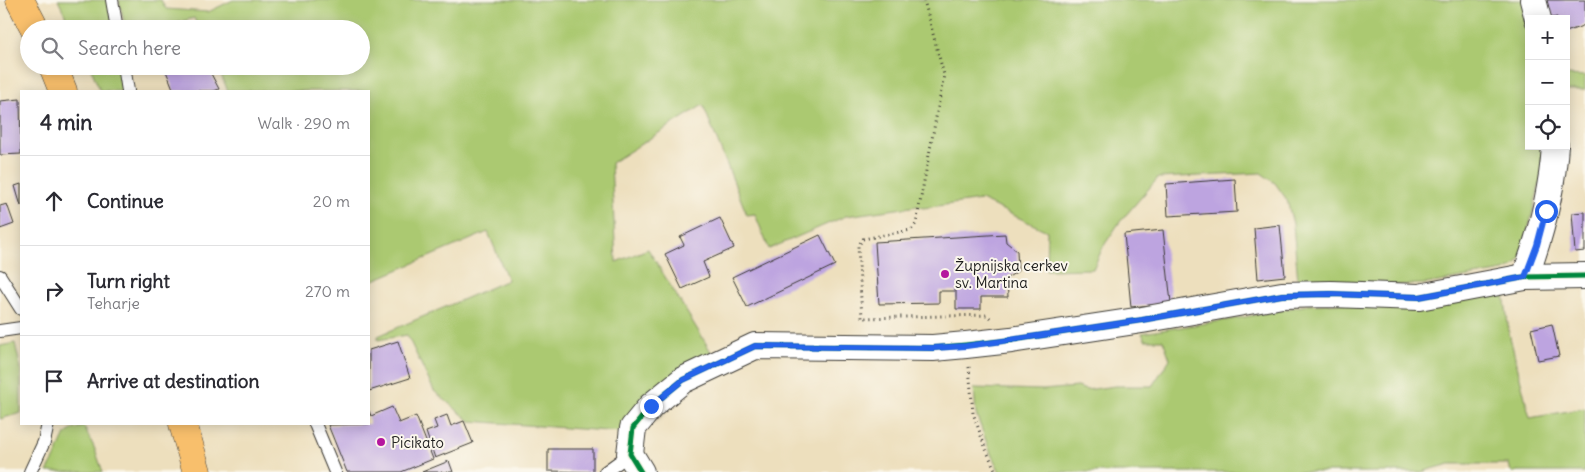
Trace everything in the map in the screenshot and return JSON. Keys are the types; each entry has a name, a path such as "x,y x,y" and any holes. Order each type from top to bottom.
{"main road":[{"path":"20,0 30,20"},
{"path":"57,75 63,90"},
{"path":"183,425 197,472"}],"street":[{"path":"1533,0 1537,15"},
{"path":"1525,277 1537,245 1546,211 1554,171 1555,150"},
{"path":"635,463 633,428 651,406 683,380 755,346 933,348 966,346 1142,320 1282,295 1331,294 1419,297 1525,277 1585,276"}],"lane":[{"path":"112,0 115,20"},
{"path":"125,75 128,90"},
{"path":"0,276 20,307"},
{"path":"0,331 20,328"},
{"path":"30,472 44,442 48,425"},
{"path":"315,425 335,472"},
{"path":"605,472 635,463"}],"path":[{"path":"924,0 944,75 916,224 911,230 863,239 858,246 862,318 987,315 1010,340"},
{"path":"966,346 973,413 984,448 996,472"}],"green space":[{"path":"58,0 109,0 112,20 68,20"},
{"path":"119,0 161,0 166,9 208,12 233,0 1526,0 1528,15 1525,15 1525,150 1548,150 1521,258 1514,266 1504,271 1426,284 1390,285 1298,281 1293,224 1287,200 1275,183 1261,173 1158,178 1119,223 1103,247 1093,269 1046,270 1047,231 981,200 846,216 769,249 755,214 747,215 703,105 611,163 616,262 648,249 713,355 621,432 470,421 434,391 407,335 378,340 378,336 508,280 488,232 370,282 370,90 228,90 221,75 370,75 370,20 195,20 194,18 187,20 124,20"},
{"path":"94,75 120,75 123,90 100,90"},
{"path":"1570,75 1585,76 1585,90 1570,90"},
{"path":"1504,292 1509,333 1530,418 1585,408 1585,472 1511,472 1509,464 1450,464 1421,472 1000,472 976,414 974,388 1043,390 1077,387 1086,390 1115,386 1152,386 1170,359 1163,340 1145,340 1142,333 1234,319 1307,305"},
{"path":"15,343 20,365 20,413 0,419 0,346"},
{"path":"84,427 103,472 47,472 66,435 72,430"}],"building":[{"path":"1540,0 1585,0 1585,25 1570,31 1570,15 1546,15"},
{"path":"168,75 212,75 219,89 216,90 174,90"},
{"path":"20,99 20,154 0,155 0,101"},
{"path":"1235,179 1237,212 1168,216 1166,184"},
{"path":"20,184 20,203 15,186"},
{"path":"7,204 14,224 0,229 0,206"},
{"path":"1585,212 1585,251 1575,252 1572,213"},
{"path":"720,218 734,248 703,262 709,277 682,289 665,254 684,245 680,237"},
{"path":"1280,225 1285,276 1258,279 1254,228"},
{"path":"1163,230 1171,303 1131,307 1124,234"},
{"name":"Župnijska cerkev sv. Martina","path":"1005,234 1006,242 1017,251 1018,271 1007,278 1008,297 981,297 981,309 956,309 956,291 939,291 939,303 879,304 875,242"},
{"path":"820,235 835,265 747,307 732,277"},
{"path":"1552,324 1559,356 1538,360 1531,329"},
{"path":"398,341 410,378 370,391 370,350"},
{"name":"Picikato","path":"392,407 399,423 416,416 433,459 401,472 347,472 328,425 370,425 370,414 371,416"},
{"path":"447,415 451,426 464,421 473,443 435,458 426,432 437,428 434,420"},
{"path":"548,449 593,449 593,472 548,471"},
{"path":"449,461 453,472 422,472"}],"cycle path":[{"path":"641,472 630,454 633,428 651,406 683,380 755,346 933,348 1011,340 1142,320 1282,295 1331,294 1419,297 1525,277 1585,276"}],"place":[{"name":"Župnijska cerkev sv. Martina","path":"945,274"},
{"name":"Picikato","path":"381,442"}],"route":[{"path":"651,406 683,380 755,346 933,348 966,346 1142,320 1282,295 1331,294 1419,297 1525,277 1537,245 1546,211"}]}
